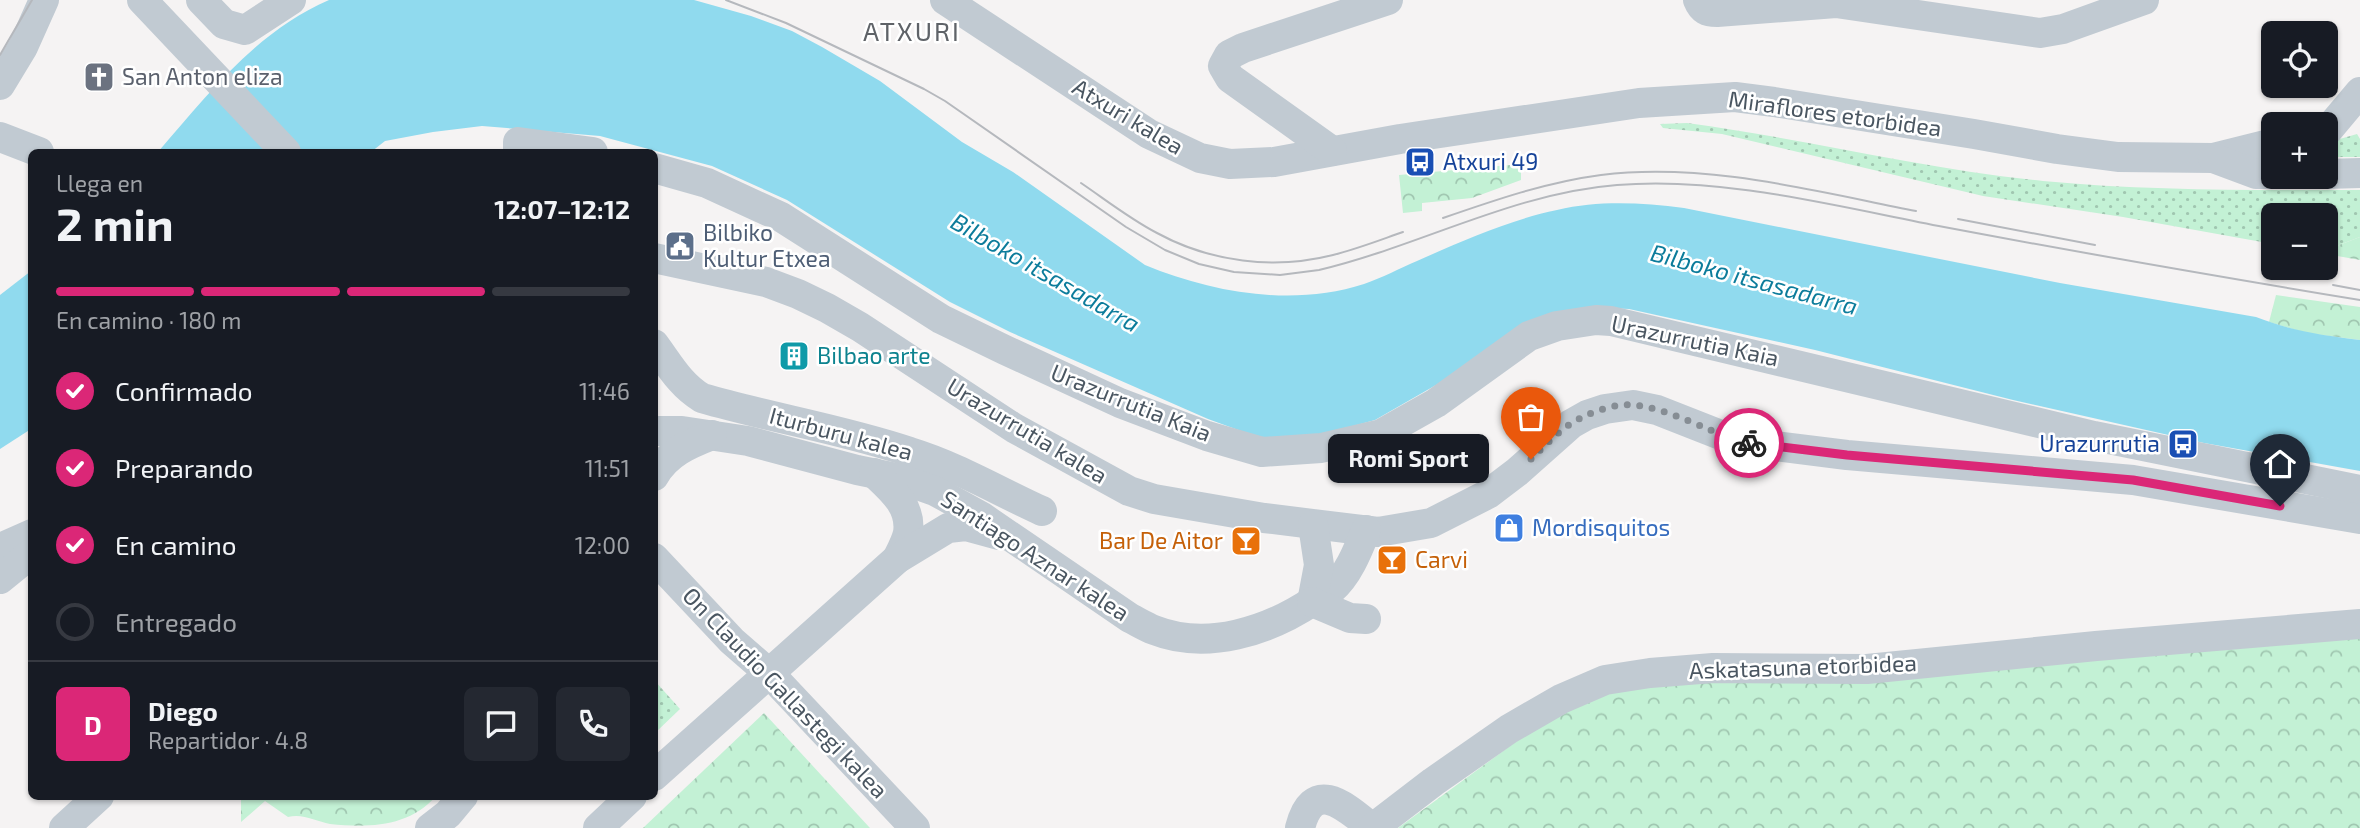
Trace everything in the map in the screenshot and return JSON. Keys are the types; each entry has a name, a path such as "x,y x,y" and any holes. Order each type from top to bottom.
{"street":[{"path":"0,85 23,47 44,0"},
{"path":"142,0 283,149"},
{"path":"201,0 224,24 245,30 291,0"},
{"name":"Atxuri kalea","path":"945,0 1149,134 1200,158 1230,164 1260,163 1332,151"},
{"path":"1332,151 1230,78 1223,66 1229,55 1243,48 1342,7 1388,0"},
{"path":"1698,0 1708,12 1836,3 2040,33 2063,29 2144,0"},
{"path":"2338,118 2360,92"},
{"name":"Miraflores etorbidea","path":"1332,151 1626,105 1735,97 2118,157 2213,158 2261,147"},
{"path":"2338,128 2360,121"},
{"path":"0,137 31,149"},
{"path":"518,147 548,149"},
{"name":"Miraflores etorbidea","path":"2213,158 2261,174"},
{"name":"Urazurrutia Kaia","path":"658,169 707,183 780,217 941,319 1005,350 1120,402 1207,436 1262,452 1321,449 1381,435 1436,403 1529,336 1557,326 1596,320 1611,321 1748,352 2094,436 2360,489"},
{"path":"2338,174 2360,173"},
{"name":"Urazurrutia kalea","path":"658,259 766,282 827,308 1014,428 1129,491 1166,501 1339,528 1378,532 1431,523 1488,494 1571,424 1605,409 1633,405 1657,410 1736,441 1847,455 2133,480 2360,519"},
{"name":"Iturburu kalea","path":"658,350 677,377 691,392 702,398 911,452 944,464 1042,511"},
{"name":"Santiago Aznar kalea","path":"658,430 682,430 748,441 904,480 935,491 982,517 1130,618 1154,630 1177,636 1209,639 1236,635 1301,611 1332,590 1354,557 1339,528"},
{"path":"658,469 680,448 713,435"},
{"path":"874,473 898,495 906,513 908,533 897,559"},
{"path":"658,772 897,559 948,528 966,526 1016,541"},
{"path":"1339,528 1319,565 1312,602 1350,618 1366,619"},
{"path":"0,579 23,548"},
{"name":"On Claudio Gallastegi kalea","path":"658,562 732,641 770,674 915,828"},
{"name":"Askatasuna etorbidea","path":"1300,828 1304,812 1318,800 1331,800 1348,808 1373,828 1509,729 1561,699 1605,680 1713,668 1867,669 2360,624"},
{"path":"732,641 748,648 774,651 788,651 805,643"},
{"path":"64,828 95,800"},
{"path":"430,828 448,814 460,800"},
{"path":"598,828 628,800"}],"green space":[{"path":"1687,123 1953,169 2043,181 2161,188 2360,190 2360,237 2338,245 2338,203 2261,203 2261,242 1983,196 1722,134 1663,128 1660,124"},
{"path":"2357,134 2360,139 2360,157 2338,157 2338,140"},
{"path":"1521,164 1521,180 1472,198 1422,203 1422,211 1403,213 1399,175"},
{"path":"2360,237 2360,260 2338,256 2338,245"},
{"path":"2276,295 2360,307 2360,340 2306,333 2269,322"},
{"path":"2360,632 2360,828 1398,828 1540,724 1614,686"},
{"path":"658,684 680,709 658,730"},
{"path":"764,713 870,828 643,828"},
{"path":"241,800 432,800 401,820 374,825 330,824 298,816 288,817 265,801 241,822"}],"water":[{"name":"Bilboko itsasadarra","path":"329,0 694,0 751,16 792,31 880,81 962,142 1013,172 1145,265 1198,283 1253,294 1309,295 1337,291 1371,282 1521,219 1573,207 1637,204 1684,208 2060,283 2256,317 2295,329 2360,340 2360,471 2204,443 2013,400 1815,350 1629,309 1585,307 1450,377 1375,420 1321,435 1263,439 1208,419 1010,332 950,302 787,200 712,166 658,152 658,149 600,136 482,126 385,141 375,149 161,149 235,66 256,46 303,13"},
{"path":"28,273 28,431 0,449 0,295"}],"tram line":[{"path":"0,55 32,0"},
{"path":"726,0 786,23 924,89 1126,227 1165,250 1199,264 1234,272 1280,275 1319,270 1357,260 1541,198 1578,190 1657,183 1781,195 2048,246 2360,300"},
{"path":"1443,218 1561,182 1641,172 1720,175 1799,187 1916,211"},
{"path":"1081,183 1157,233 1177,243 1220,257 1265,262 1311,260 1403,232"},
{"path":"1958,219 2095,245"},
{"path":"2333,285 2360,290"}],"way so far":[{"path":"1531,459 1571,424 1587,415 1624,405 1657,410 1736,441 1749,443"}],"place":[{"name":"San Anton eliza","path":"99,77"},
{"name":"Atxuri 49","path":"1420,162"},
{"name":"Bilbiko Kultur Etxea","path":"680,246"},
{"name":"Bilbao arte","path":"794,356"},
{"name":"Urazurrutia","path":"2183,444"},
{"name":"Romi Sport","path":"1531,459"},
{"name":"Mordisquitos","path":"1509,528"},
{"name":"Bar De Aitor","path":"1246,541"},
{"name":"Carvi","path":"1392,560"}],"district":[{"name":"ATXURI","path":"912,32"}],"route":[{"path":"1749,443 1847,455 2133,480 2280,506"}]}
